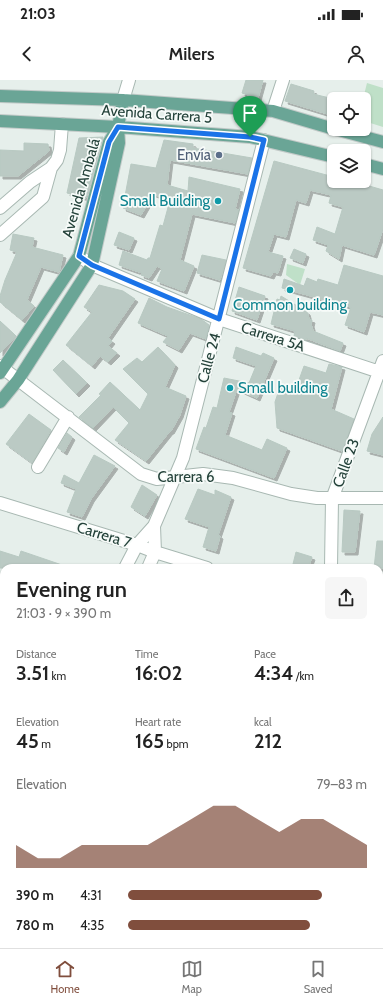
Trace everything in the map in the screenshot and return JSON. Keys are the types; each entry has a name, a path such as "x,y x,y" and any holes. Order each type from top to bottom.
{"main road":[{"name":"Avenida Carrera 5","path":"0,96 123,100 273,111 327,127"},
{"path":"118,127 123,100"},
{"name":"Avenida Carrera 5","path":"0,121 118,127 250,137 327,155"},
{"name":"Avenida Ambalá","path":"1,369 79,256 109,142 118,127"},
{"name":"Avenida Ambalá","path":"0,402 18,380 92,265 119,143 118,127"},
{"name":"Avenida Carrera 5","path":"361,136 383,142"},
{"path":"371,165 383,168"}],"street":[{"path":"123,100 129,80"},
{"path":"273,111 283,80"},
{"path":"0,208 30,182 51,168 57,160 60,150 62,124"},
{"name":"Calle 24","path":"127,564 137,545 154,526 183,458 264,140"},
{"path":"0,235 43,197 51,168"},
{"name":"Carrera 5A","path":"79,256 92,265 219,319 382,369"},
{"name":"Carrera 6","path":"1,369 68,417 141,474 157,479 203,474 233,478 291,494 332,499 383,498"},
{"name":"Calle 23","path":"331,564 332,499 382,369"},
{"path":"38,467 68,417"},
{"name":"Carrera 7","path":"0,503 194,564"},
{"name":"Calle 24","path":"154,526 156,552"},
{"path":"150,564 156,552"}],"green space":[{"path":"367,83 383,88 383,127 371,123 371,92 365,92"},
{"path":"287,264 305,269 300,285 286,275"}],"building":[{"path":"246,80 263,80 258,98 242,93"},
{"path":"291,84 314,91 313,94 327,97 327,114 285,101"},
{"path":"103,137 86,198 67,193 79,138"},
{"path":"164,140 193,144 193,148 252,158 248,174 170,160 167,185 188,191 189,177 240,189 235,209 239,210 235,223 192,214 180,260 194,266 184,291 157,281 162,269 157,266 149,278 141,275 142,273 119,265 123,251 147,260 150,258 160,225 163,226 170,200 153,194 141,215 123,208 129,197 125,196 131,164 156,168"},
{"path":"24,143 48,144 49,151 18,176 0,176 0,150 24,151"},
{"path":"274,161 327,175 327,188 371,188 371,187 383,190 383,229 374,255 342,245 339,259 326,251 328,245 313,240 317,227 335,234 343,207 329,203 331,195 310,190 306,203 296,200 286,237 274,234 268,252 283,256 278,273 273,272 271,276 243,268"},
{"path":"119,232 134,238 129,250 114,245"},
{"path":"13,234 34,238 32,247 63,255 59,272 41,267 27,300 34,306 22,320 0,302 0,296 5,280 17,252 10,250"},
{"path":"294,249 306,254 303,263 290,258"},
{"path":"202,255 226,260 220,280 197,273"},
{"path":"344,265 383,276 383,315 370,312 364,332 345,325 351,307 282,288 284,279 304,286 307,278 317,282 318,279 338,285"},
{"path":"99,285 123,291 135,299 108,338 112,341 108,346 117,353 108,362 100,356 92,366 66,345 92,312 84,307"},
{"path":"239,287 265,296 257,320 232,311"},
{"path":"281,296 307,312 309,319 312,320 311,324 313,331 343,343 340,351 306,338 306,340 294,336 295,331 271,324 277,299 280,300"},
{"path":"149,298 167,307 201,319 209,325 206,339 190,333 179,350 163,342 168,336 138,323"},
{"path":"0,321 16,336 0,353"},
{"path":"158,347 175,365 165,387 186,396 180,415 171,431 146,461 115,440 129,423 113,407 93,428 79,417 101,395 99,394 110,382 140,410 148,394 123,369 137,358 142,362"},
{"path":"236,347 261,356 263,353 274,358 257,398 237,389 229,412 232,413 225,435 262,450 267,439 287,448 274,478 196,449 204,427 206,428 213,407 217,408 224,378 249,383 256,366 233,358"},
{"path":"63,360 87,383 76,394 53,370"},
{"path":"329,364 342,367 331,409 354,419 342,451 277,428 275,402 280,387 294,394 304,366 326,373"},
{"path":"29,414 51,430 32,463 6,444"},
{"path":"383,417 383,455 367,451 372,434"},
{"path":"67,433 72,437 64,452 58,448"},
{"path":"94,455 115,466 91,499 82,517 67,512 76,489 61,483 64,475 79,483"},
{"path":"142,485 157,495 145,516 131,507"},
{"path":"198,489 215,495 215,490 231,497 218,535 220,536 216,551 203,547 209,527 185,519"},
{"path":"344,510 360,511 355,552 342,552"},
{"path":"377,541 383,541 383,564 374,564"},
{"path":"0,551 19,557 21,551 59,564 0,564"},
{"path":"296,552 312,557 309,564 293,564"}],"place":[{"name":"Envía","path":"219,155"},
{"name":"Small Building","path":"218,201"},
{"name":"Common building","path":"290,290"},
{"name":"Small building","path":"230,388"}],"route":[{"path":"118,127 250,137 264,140 219,319 92,265 79,256 109,142 118,127"}]}
